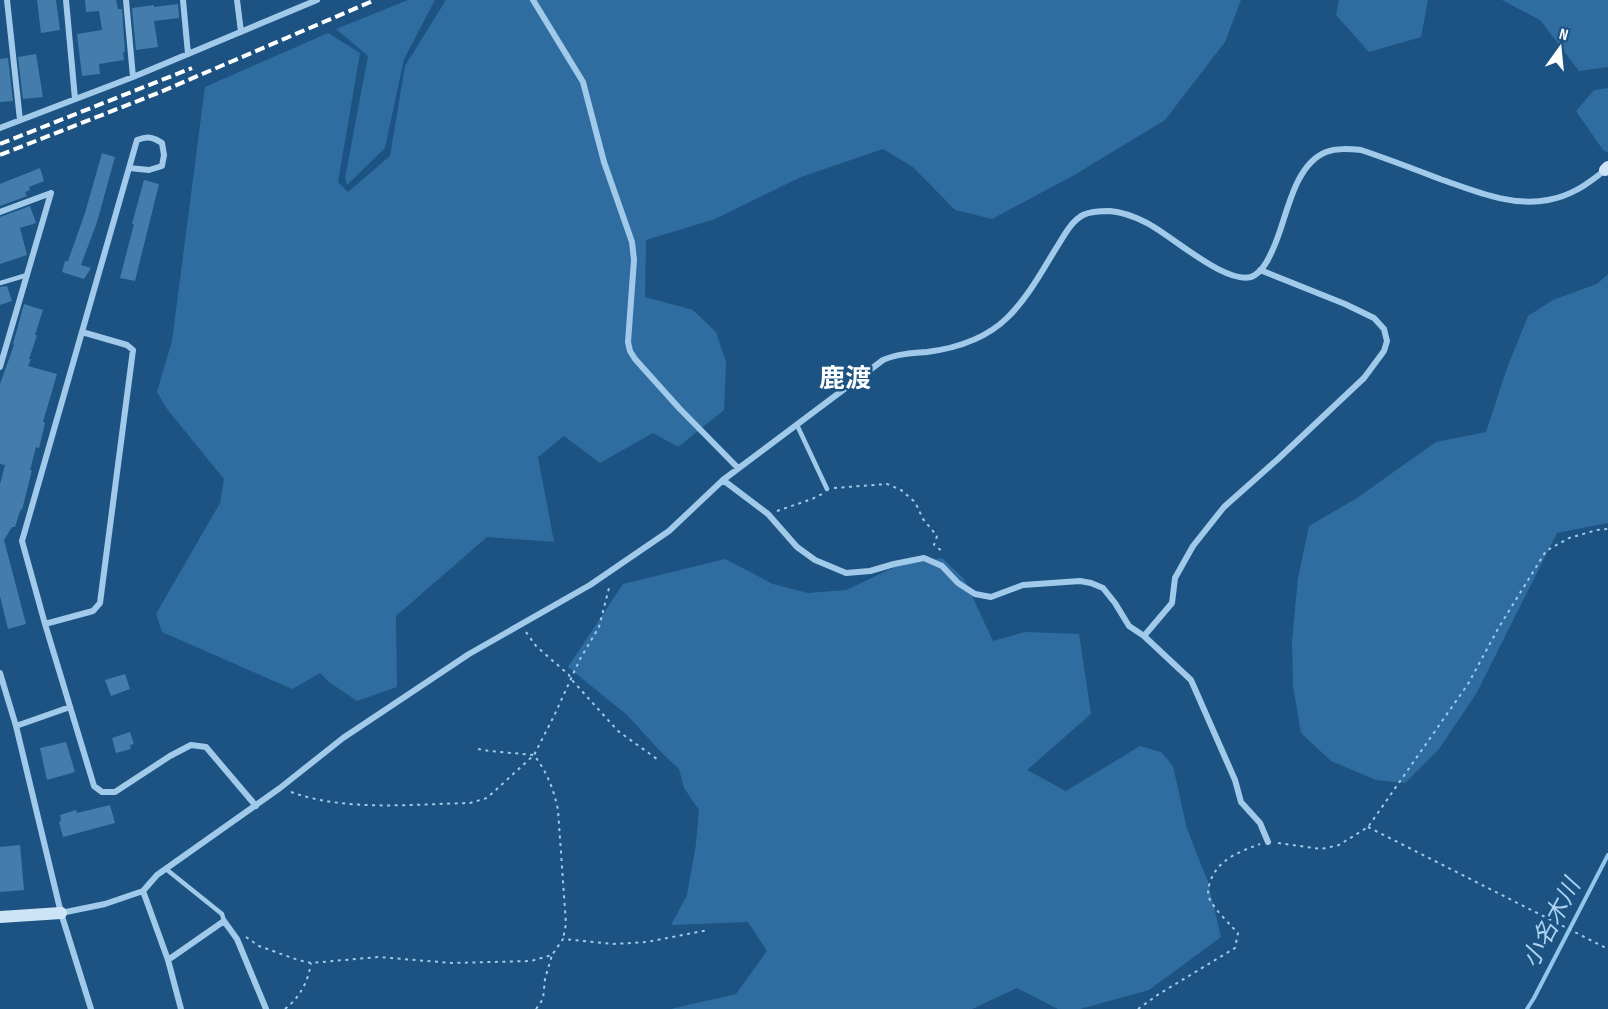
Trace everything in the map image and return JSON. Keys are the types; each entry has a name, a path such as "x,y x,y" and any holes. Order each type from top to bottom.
{"street":[{"path":"8,0 20,120"},
{"path":"66,0 75,99"},
{"path":"126,0 133,77"},
{"path":"183,0 188,54"},
{"path":"237,0 241,32"},
{"path":"296,0 297,9"},
{"path":"0,128 133,77 317,0"},
{"path":"533,0 583,82 604,162 632,242 634,260 628,342 630,351 679,408 738,468"},
{"path":"129,168 149,170 162,166 164,155 162,143 154,138 146,137 137,140 22,541 94,786 102,792 115,792 170,756 191,746 206,747 256,806"},
{"path":"0,917 61,913 105,904 143,891 166,868 256,806 343,738 469,654 590,585 669,531 738,468 883,360 894,356 948,350 988,334 1024,299 1071,225 1083,215 1112,211 1146,222 1223,273 1248,278 1256,275 1267,262 1304,170 1314,158 1326,152 1346,149 1361,150 1484,194 1504,200 1527,202 1568,195 1583,187 1606,168"},
{"path":"0,212 51,193 0,367"},
{"path":"1144,636 1172,603 1175,578 1192,546 1224,507 1364,378 1384,351 1387,341 1384,329 1374,318 1346,304 1260,270"},
{"path":"45,624 93,611 100,603 133,350 127,345 82,332"},
{"path":"723,480 768,514 797,546 815,561 846,573 870,572 924,558 942,566 958,583 975,594 991,597 1023,585 1080,581 1103,588 1129,626 1144,636 1191,680 1235,780 1241,802 1260,823 1268,842"},
{"path":"0,673 16,726 61,913 91,1009"},
{"path":"16,726 70,707"},
{"path":"143,891 168,960 181,1009"},
{"path":"168,960 224,921 237,939 266,1009"}],"lane":[{"path":"0,283 27,275"},
{"path":"797,425 827,489"},
{"path":"166,868 222,914 224,921"}],"path":[{"path":"768,514 812,499 827,489 887,484 901,490 915,502 923,519 937,536 934,545 942,551 942,555 927,554 921,559"},
{"path":"1138,1009 1235,948 1238,933 1211,902 1207,891 1213,874 1231,856 1268,842 1321,849 1339,845 1368,827 1468,684 1499,627 1546,551 1569,538 1608,529"},
{"path":"280,788 306,798 359,805 470,803 487,798 534,755 579,659 599,627 613,569"},
{"path":"524,623 526,631 536,646 569,675 618,731 657,759"},
{"path":"478,749 534,755 543,767 555,795 566,924 563,939 552,955 545,979 543,999 536,1009"},
{"path":"1368,827 1608,949"},
{"path":"563,939 613,944 647,942 708,930"},
{"path":"242,935 259,946 311,963 378,957 452,963 531,961 552,955"},
{"path":"285,1009 301,993 311,963"}],"shaded area":[{"path":"408,0 435,0 404,59 385,148 347,185 345,178 368,56 336,29"},
{"path":"446,0 1241,0 1225,42 1165,120 1076,174 992,219 955,210 913,167 883,149 801,177 715,219 646,240 645,297 693,310 716,332 726,362 724,410 678,447 653,433 600,463 564,436 538,457 554,542 487,537 396,616 397,687 357,701 320,673 292,689 162,632 156,614 220,503 224,479 167,409 157,392 172,341 205,87 328,33 360,53 338,182 348,192 390,156 405,66"},
{"path":"1339,0 1428,0 1421,37 1369,52 1336,15"},
{"path":"1502,0 1608,0 1608,67 1579,71 1540,20"},
{"path":"1608,88 1608,153 1603,150 1576,111 1594,90"},
{"path":"1608,274 1608,523 1557,533 1476,694 1439,749 1405,783 1376,780 1331,761 1301,733 1293,686 1292,641 1298,578 1309,526 1357,498 1436,442 1486,432 1507,368 1528,316 1553,300 1597,284"},
{"path":"942,558 964,579 993,641 1025,632 1079,634 1091,714 1027,770 1066,791 1140,746 1161,752 1173,766 1187,829 1208,882 1221,937 1149,990 1080,1009 1058,1009 1017,988 972,1009 671,1009 736,994 767,951 748,922 671,925 687,895 699,810 684,788 679,769 627,715 568,667 623,584 725,559 773,584 808,593 846,590 897,566"}],"building":[{"path":"37,0 56,0 60,30 41,33"},
{"path":"85,0 116,0 118,9 122,9 125,52 123,52 124,60 99,64 100,74 82,76 77,34 102,30 99,11 86,12"},
{"path":"178,4 179,18 154,21 158,47 136,50 132,8"},
{"path":"36,54 43,97 23,99 18,57"},
{"path":"8,58 13,101 0,102 0,59"},
{"path":"102,153 115,157 97,222 81,265 91,268 84,279 62,272 85,213"},
{"path":"40,168 44,181 29,187 30,190 25,192 27,196 0,206 0,184"},
{"path":"144,180 159,184 135,281 120,278"},
{"path":"30,206 36,223 20,228 27,255 0,264 0,217"},
{"path":"7,286 12,301 0,305 0,287"},
{"path":"24,304 43,310 28,366 57,374 43,422 45,423 39,448 36,447 30,470 32,470 22,510 15,527 12,527 4,540 26,624 8,629 0,596 0,484 5,465 0,464 0,384 14,345"},
{"path":"125,674 130,689 111,696 105,680"},
{"path":"130,732 134,744 130,745 131,749 116,753 112,738"},
{"path":"66,742 75,772 47,780 40,748"},
{"path":"110,805 115,823 63,837 59,822 61,821 60,815"},
{"path":"20,845 24,890 0,892 0,847"}],"waterway":[{"name":"小名木川","path":"1527,1009 1608,855"}],"railway":[{"path":"0,155 158,93 375,0"},
{"path":"0,144 192,68"}],"district":[{"name":"鹿渡","path":"845,378"}]}
